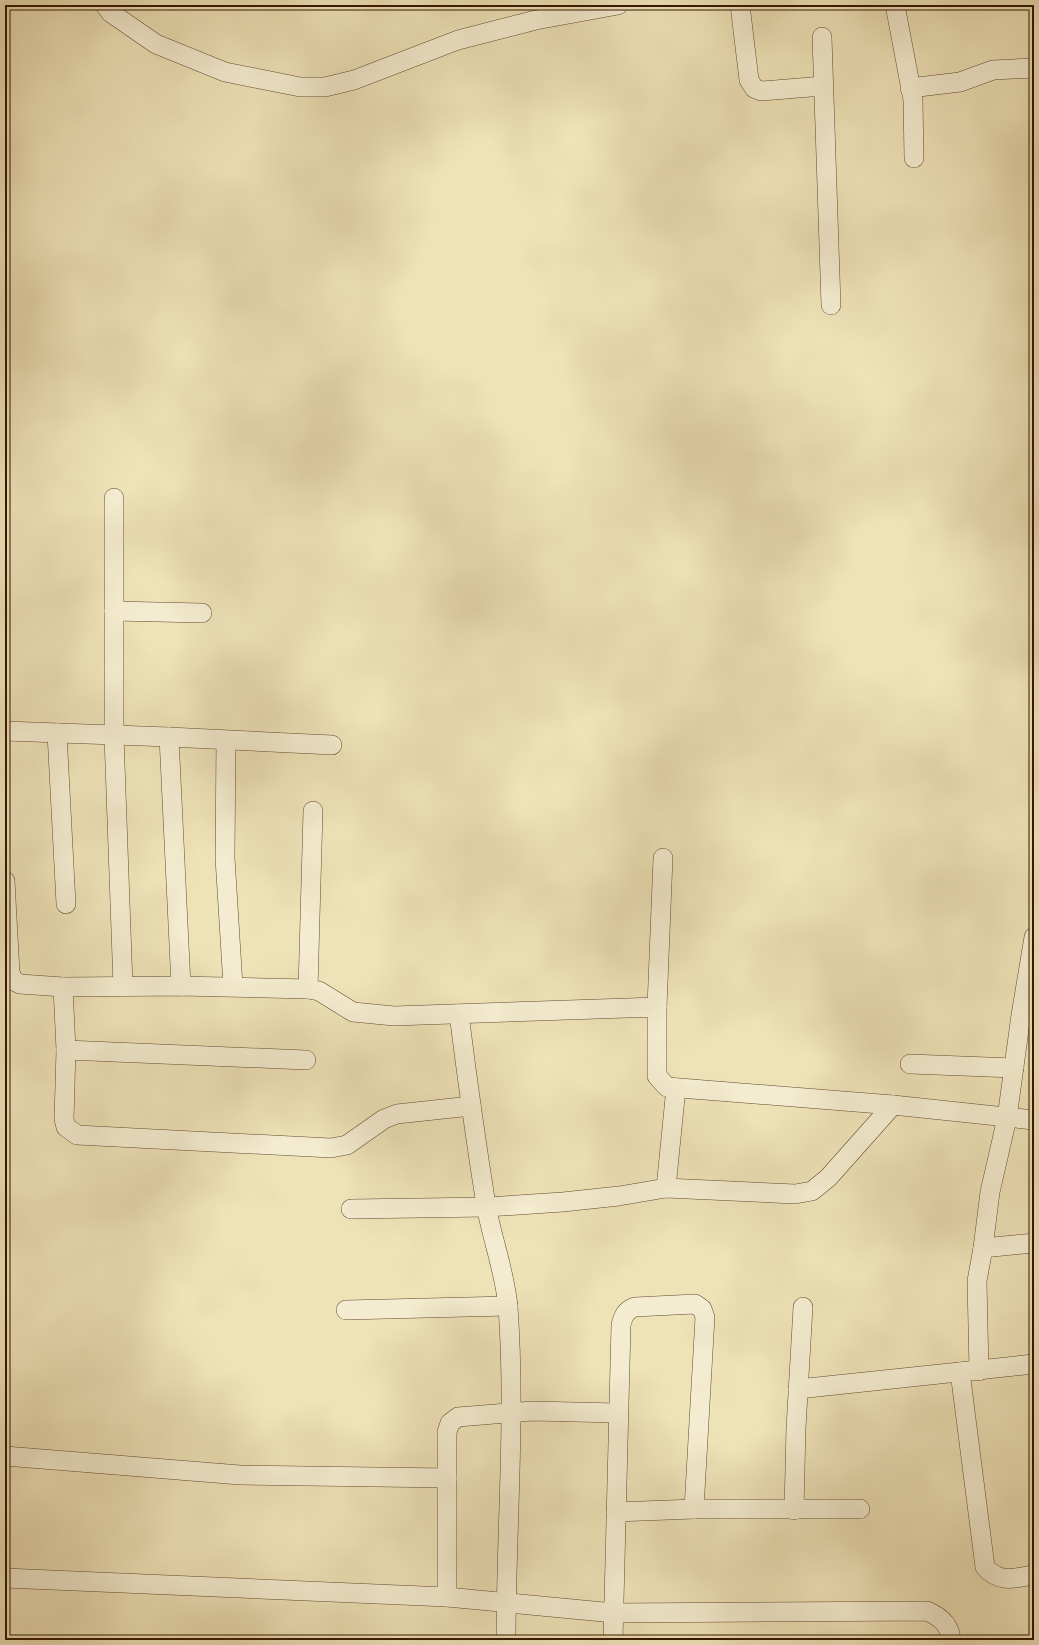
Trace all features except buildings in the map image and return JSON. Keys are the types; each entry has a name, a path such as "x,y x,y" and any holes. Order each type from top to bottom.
{"street":[{"path":"105,5 111,13 156,44 225,72 300,87 325,87 354,80 458,40 536,20 618,5"},
{"path":"740,5 749,80 754,88 761,91 823,86"},
{"path":"895,5 912,100 914,158"},
{"path":"822,37 831,305"},
{"path":"910,88 960,82 993,70 1034,68"},
{"path":"114,498 114,736 123,986"},
{"path":"114,611 202,614"},
{"path":"5,731 332,745"},
{"path":"56,733 66,904"},
{"path":"169,737 181,986"},
{"path":"226,740 225,858 234,986"},
{"path":"308,989 312,811"},
{"path":"663,858 657,1007 657,1076 667,1087 893,1105 1034,1120"},
{"path":"5,881 10,986 20,984 63,987 234,986 308,989 319,990 353,1012 371,1015 394,1016 657,1007"},
{"path":"979,1371 976,1281 983,1248 990,1192 1007,1118 1034,937"},
{"path":"63,987 66,1050 64,1119 66,1127 77,1135 331,1148 347,1145 384,1119 397,1114 471,1106"},
{"path":"459,1014 471,1106 487,1207 502,1270 508,1306 510,1411 506,1640"},
{"path":"66,1050 306,1060"},
{"path":"910,1064 1014,1068"},
{"path":"666,1188 676,1088"},
{"path":"351,1209 487,1207 598,1199 666,1188 795,1194 812,1191 828,1178 893,1105"},
{"path":"983,1248 1034,1243"},
{"path":"613,1640 621,1325 623,1316 630,1309 636,1307 695,1304 702,1308 705,1317 694,1509"},
{"path":"346,1310 508,1306"},
{"path":"794,1510 798,1389 803,1307"},
{"path":"798,1389 1034,1364"},
{"path":"960,1372 985,1567 992,1574 1000,1578 1008,1579 1034,1575"},
{"path":"447,1597 447,1432 450,1423 458,1417 510,1411 618,1412"},
{"path":"5,1456 240,1475 447,1478"},
{"path":"616,1512 694,1509 860,1509"},
{"path":"5,1578 447,1597 506,1604 614,1613 927,1611 938,1615 945,1623 950,1631 951,1640"}]}
